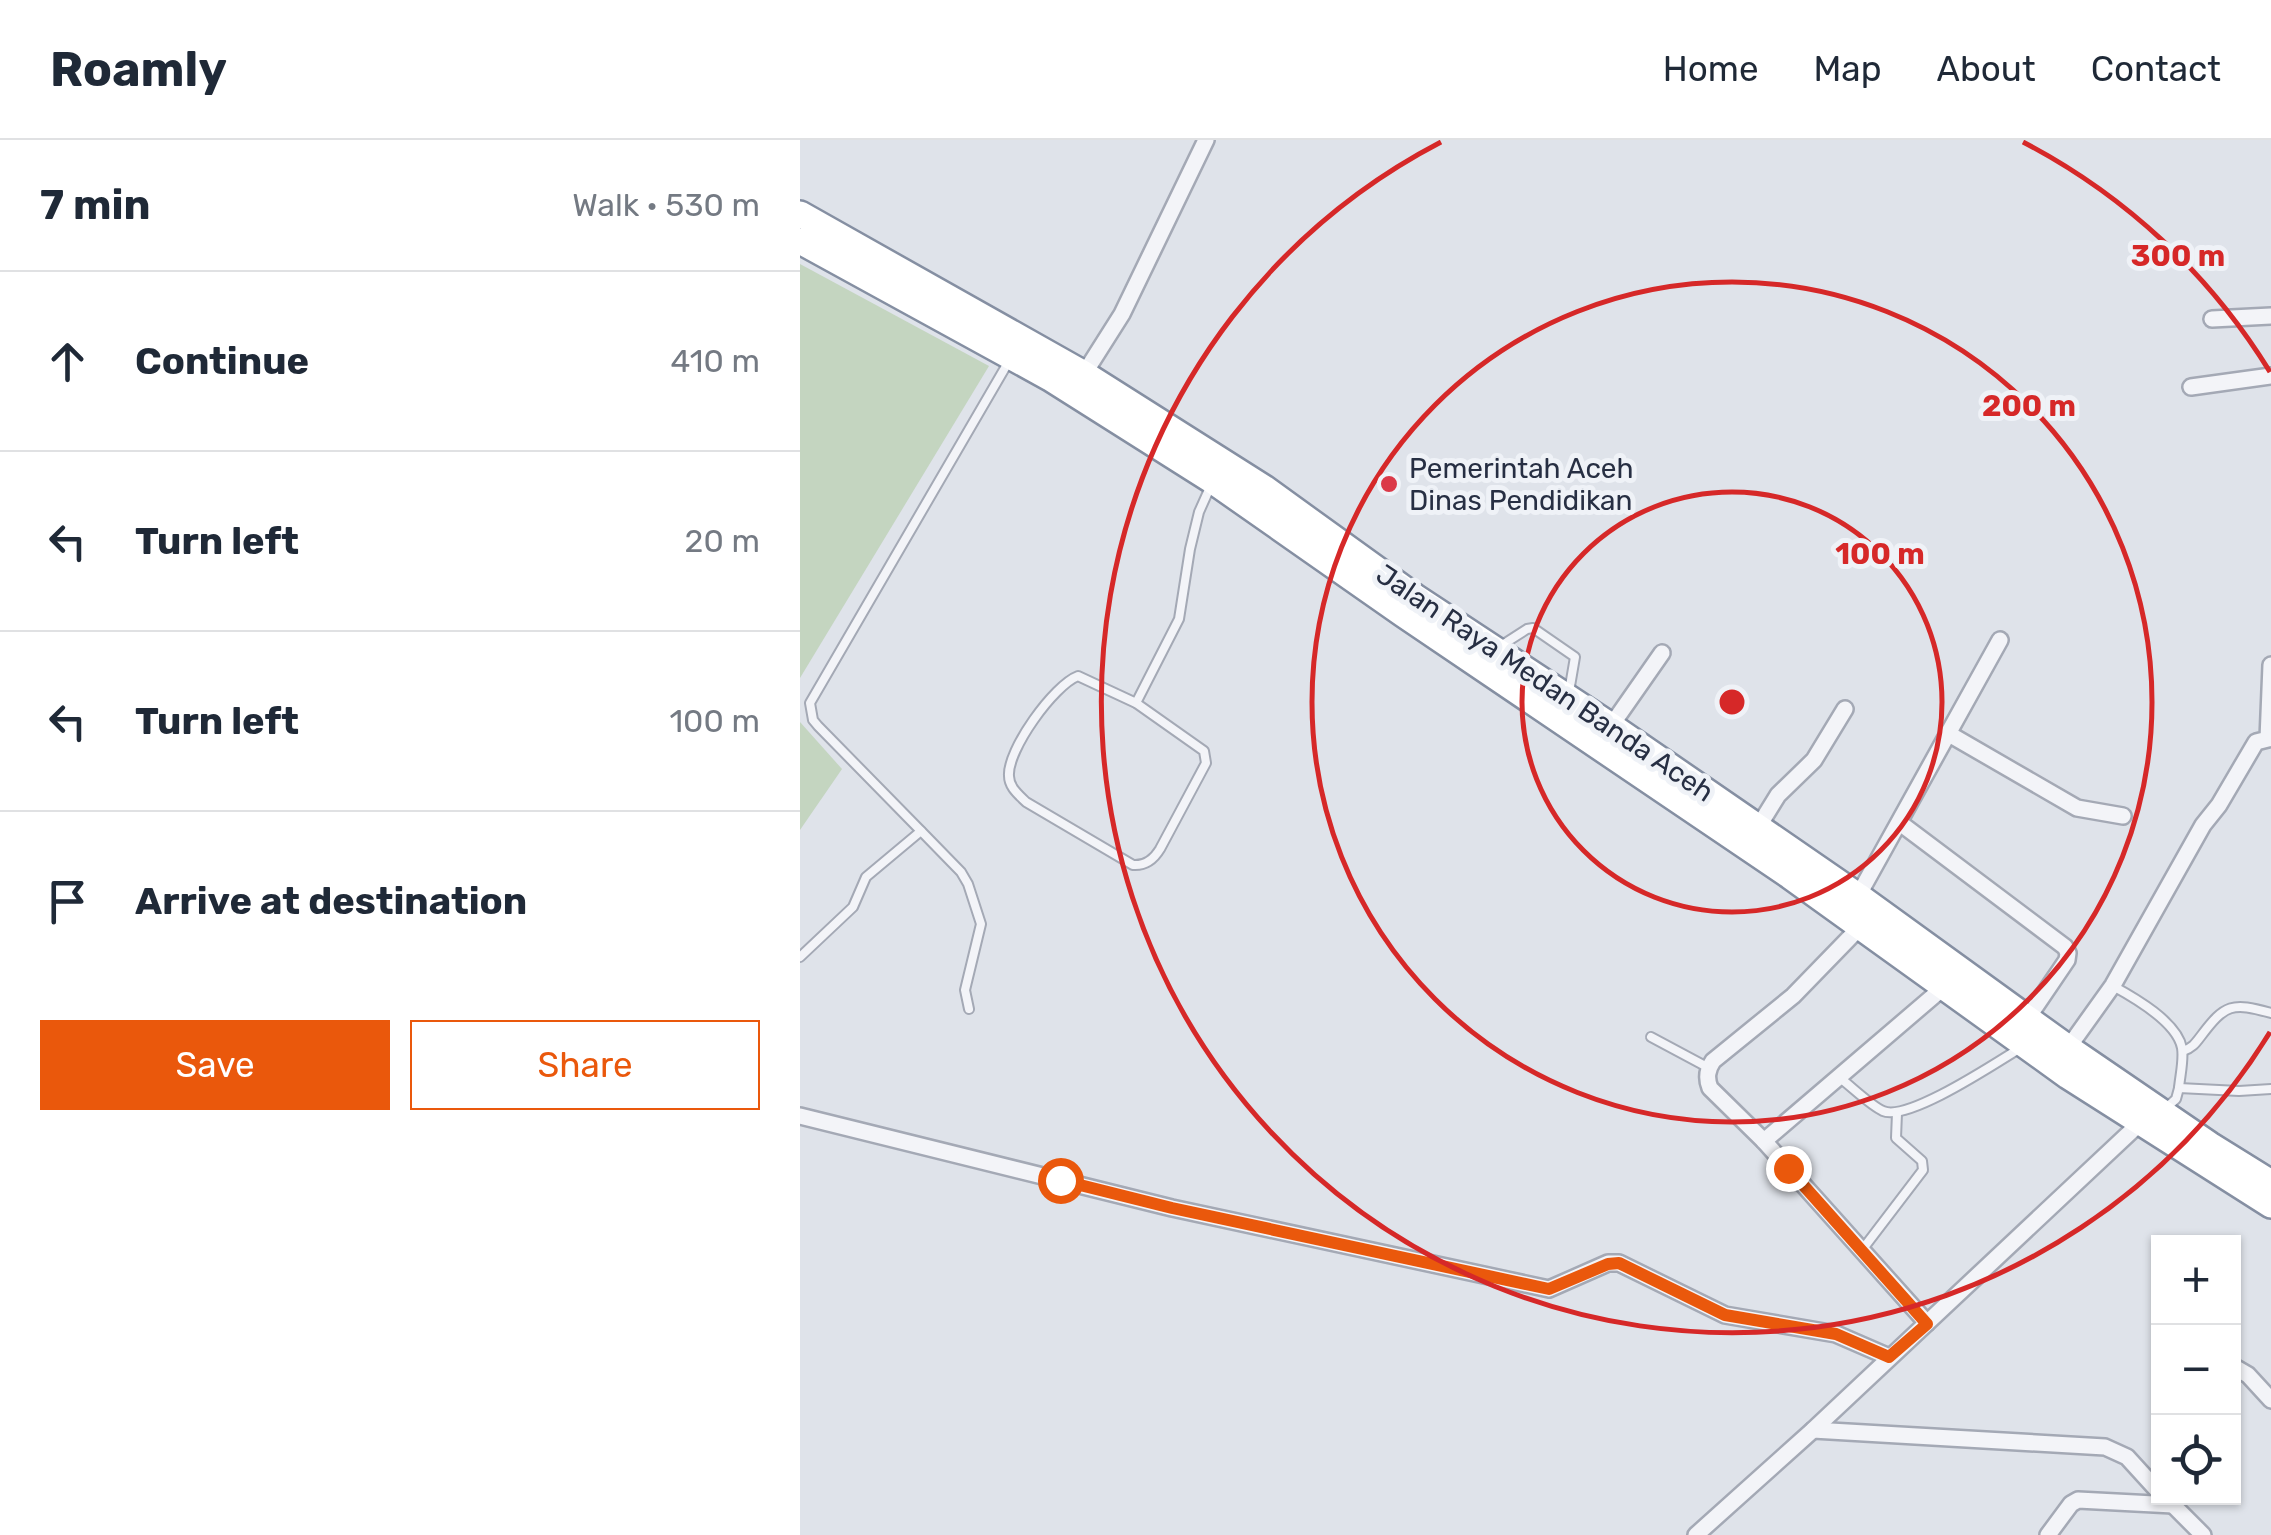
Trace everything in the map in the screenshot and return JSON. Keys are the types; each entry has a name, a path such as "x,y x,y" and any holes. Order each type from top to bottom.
{"highway":[{"name":"Jalan Raya Medan Banda Aceh","path":"800,214 1084,374 1264,488 1409,605 1495,650 1610,726 1670,782 1757,828 1858,896 2012,1018 2025,1046 2271,1183"},
{"name":"Jalan Raya Medan Banda Aceh","path":"800,240 1111,415 1409,605 1670,782 1944,987 2068,1048 2151,1118 2271,1206"}],"street":[{"path":"1084,374 1122,314 1206,140"},
{"path":"2212,319 2271,319 2271,334"},
{"path":"2191,387 2271,376"},
{"path":"1858,896 2000,640"},
{"path":"1610,726 1662,653"},
{"path":"2068,1048 2113,986 2256,742 2269,740 2271,665"},
{"path":"1757,828 1778,795 1814,760 1845,709"},
{"path":"1949,734 2077,808 2123,816"},
{"path":"1900,823 2065,947 2067,960 2012,1018"},
{"path":"1861,926 1793,996 1719,1056 1709,1068 1708,1082 1927,1324"},
{"path":"1764,1140 1944,987"},
{"path":"800,1116 1172,1208 1549,1289 1619,1263 1725,1315 1836,1334 1889,1357"},
{"path":"1696,1535 2151,1118"},
{"path":"2241,1370 2271,1400"},
{"path":"1813,1430 2105,1447 2126,1457 2151,1483"},
{"path":"2048,1535 2078,1500 2151,1502"},
{"path":"2172,1505 2203,1535"}],"lane":[{"path":"969,1010 965,990 981,924 968,884 961,872 818,726 810,703 1012,357"},
{"path":"1136,703 1180,619 1190,549 1213,480"},
{"path":"1495,650 1527,629 1536,629 1574,657 1568,698"},
{"path":"1078,676 1136,703 1201,748 1206,756 1206,763 1156,856 1140,865 1133,865 1026,802 1008,778 1011,763 1039,710 1067,680 1078,676"},
{"path":"800,957 853,907 866,877 921,830"},
{"path":"2113,986 2136,998 2171,1027 2183,1052 2176,1099 2151,1118"},
{"path":"2183,1052 2193,1047 2224,1009 2237,1007 2271,1013"},
{"path":"1651,1038 1709,1068"},
{"path":"1840,1078 1884,1111 1897,1113 1928,1102 2025,1046"},
{"path":"2180,1088 2271,1089"},
{"path":"1862,1250 1923,1170 1922,1161 1896,1138 1897,1113"}],"green space":[{"path":"800,264 989,366 800,678"},
{"path":"800,722 842,769 800,830"}],"place":[{"name":"Pemerintah Aceh Dinas Pendidikan","path":"1389,484"}],"route":[{"path":"1060,1180 1549,1289 1588,1271 1619,1263 1725,1315 1836,1334 1889,1357 1927,1324 1788,1168"}]}
